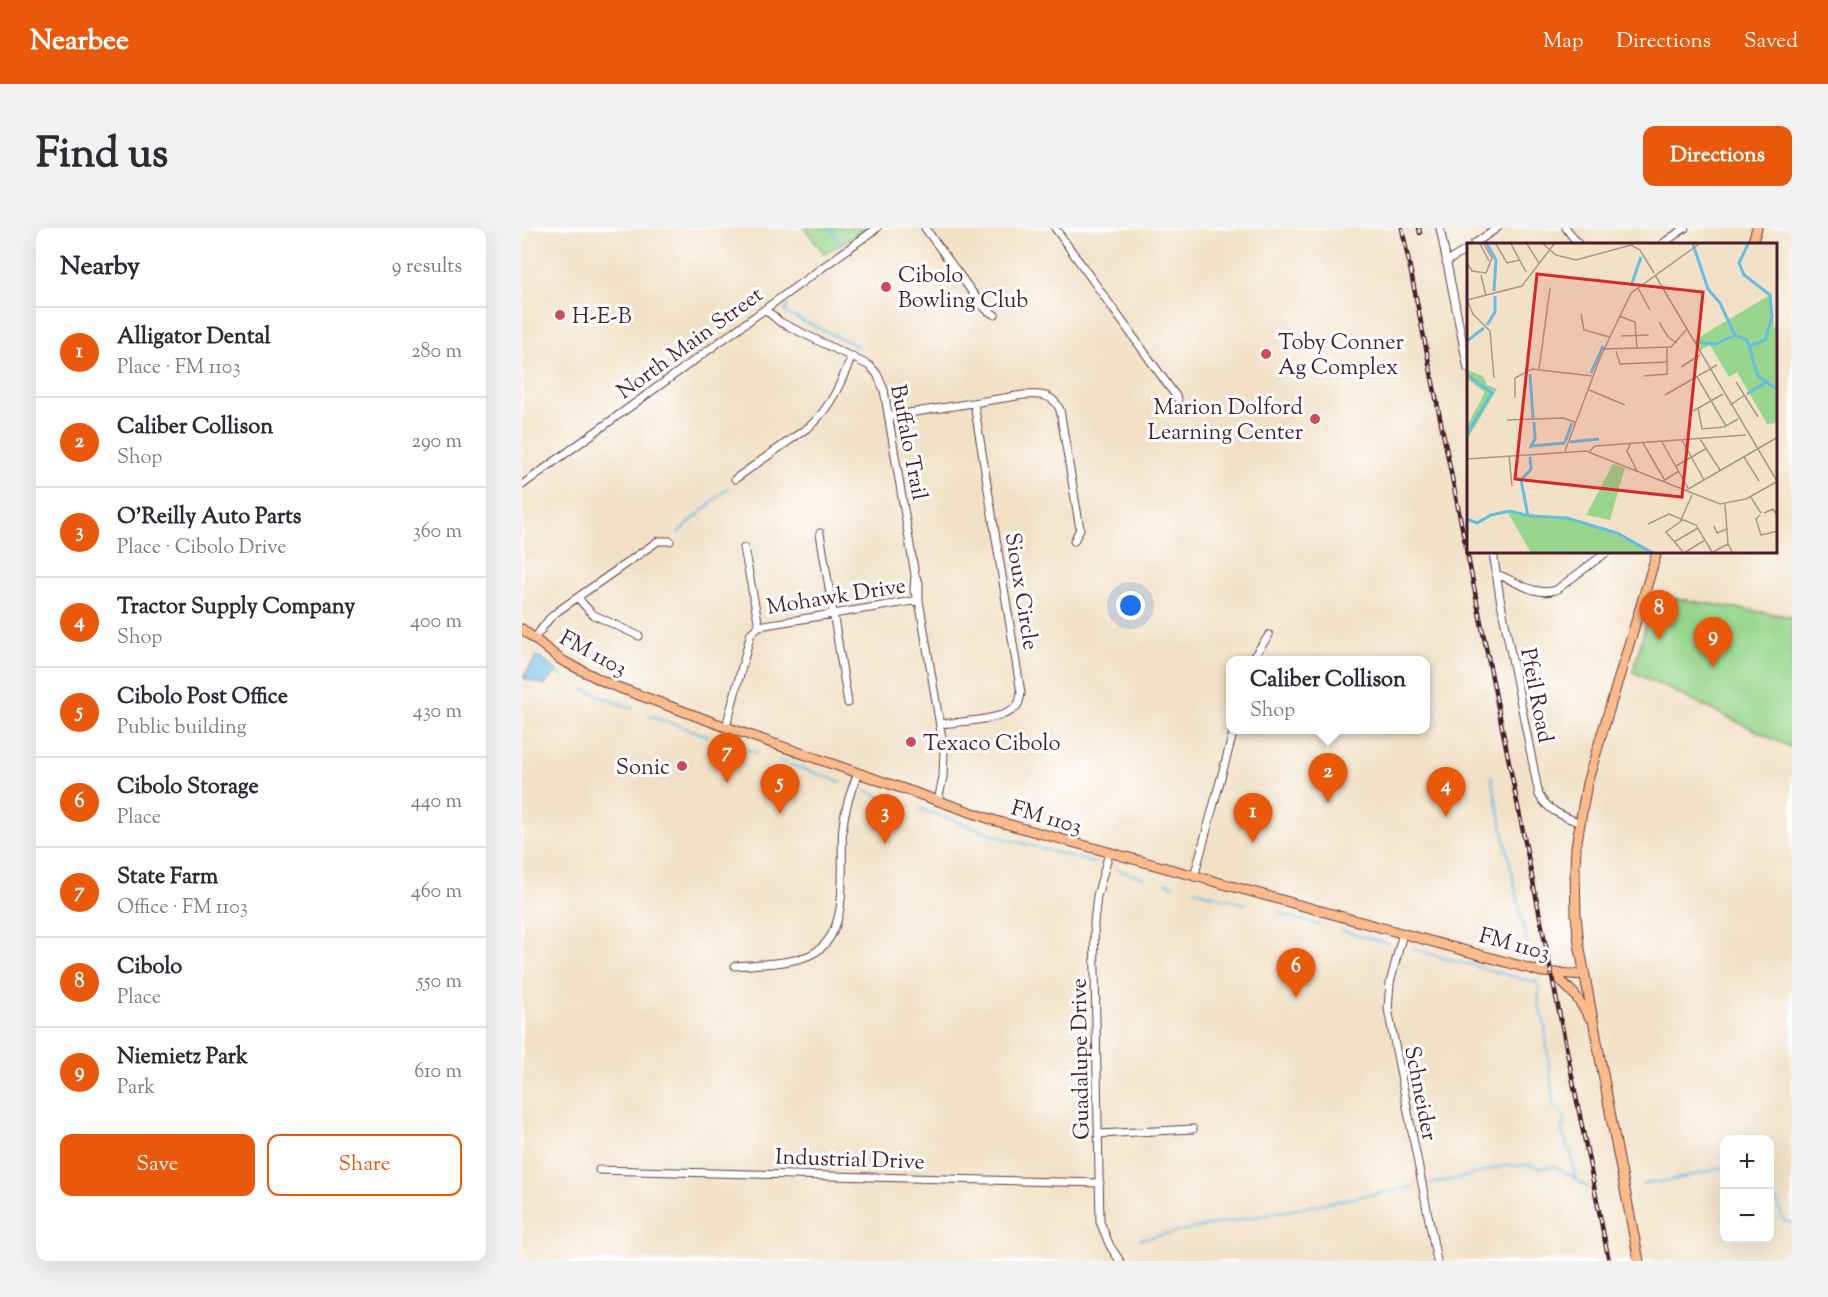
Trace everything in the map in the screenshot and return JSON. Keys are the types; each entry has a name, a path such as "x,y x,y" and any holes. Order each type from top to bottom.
{"main road":[{"path":"1752,243 1757,228"},
{"path":"1640,1261 1585,975 1576,915 1575,870 1587,783 1656,554"},
{"name":"FM 1103","path":"522,629 576,669 609,684 996,821 1109,854 1554,974 1585,975"},
{"path":"1554,974 1580,1002 1594,1027"}],"street":[{"name":"North Main Street","path":"522,485 877,228"},
{"path":"925,228 981,304 995,315"},
{"path":"1055,228 1178,399"},
{"path":"1440,228 1467,364"},
{"path":"1475,243 1497,228"},
{"path":"1566,228 1577,243"},
{"path":"1663,243 1685,228"},
{"path":"1446,262 1467,250"},
{"name":"Buffalo Trail","path":"765,309 780,322 870,366 877,374 886,397 915,575 919,583 919,600 945,761 938,801"},
{"path":"735,479 821,416 833,400 852,356"},
{"path":"890,416 1036,394 1047,395 1058,405 1080,529 1074,541"},
{"name":"Sioux Circle","path":"940,724 996,716 1011,711 1017,706 1021,693 974,403"},
{"path":"820,533 848,703"},
{"path":"534,639 549,619 578,598 658,541 670,541"},
{"path":"744,548 759,626"},
{"name":"Pfeil Road","path":"1494,554 1496,574 1539,795 1552,811 1580,823"},
{"path":"1496,574 1532,589 1548,592 1556,590 1604,554"},
{"path":"578,598 592,614 639,636"},
{"name":"Mohawk Drive","path":"726,727 751,633 759,626 919,600"},
{"path":"1254,656 1269,635"},
{"path":"1194,877 1233,734"},
{"path":"735,966 798,959 811,955 823,947 832,936 838,925 843,823 847,803 858,773"},
{"name":"Guadalupe Drive","path":"1109,854 1097,896 1094,923 1101,1222 1110,1246 1120,1261"},
{"name":"Schneider","path":"1403,933 1390,983 1388,1009 1437,1261"},
{"path":"1099,1134 1193,1129"},
{"name":"Industrial Drive","path":"599,1170 1100,1183"}],"green space":[{"path":"805,228 870,228 824,253"},
{"path":"1654,595 1792,617 1792,748 1633,672"}],"water":[{"path":"537,656 557,671 545,685 523,678"}],"waterway":[{"path":"831,228 841,247"},
{"path":"788,305 785,311 787,314 858,346"},
{"path":"678,533 728,488"},
{"path":"555,672 563,677"},
{"path":"583,689 633,709"},
{"path":"648,715 708,736"},
{"path":"736,745 757,753"},
{"path":"777,760 841,782"},
{"path":"1491,775 1530,957"},
{"path":"866,791 900,803"},
{"path":"921,809 1007,839 1094,863"},
{"path":"1117,870 1145,878"},
{"path":"1166,883 1173,885"},
{"path":"1195,890 1245,904"},
{"path":"1279,913 1319,925"},
{"path":"1342,931 1387,943"},
{"path":"1412,949 1537,983"},
{"path":"1536,980 1539,989 1539,1006 1544,1020 1554,1107 1565,1119 1562,1132 1571,1152 1575,1178"},
{"path":"1427,1184 1461,1178 1503,1166 1530,1165 1540,1168 1555,1166 1588,1187"},
{"path":"1642,1184 1673,1180 1720,1168"},
{"path":"1140,1239 1415,1186"},
{"path":"1774,1198 1783,1220 1792,1224"}],"railway":[{"path":"1402,228 1467,552"},
{"path":"1419,228 1420,233"},
{"path":"1467,554 1609,1261"}],"place":[{"name":"Cibolo Bowling Club","path":"886,287"},
{"name":"H-E-B","path":"560,315"},
{"name":"Toby Conner Ag Complex","path":"1266,354"},
{"name":"Marion Dolford Learning Center","path":"1315,419"},
{"name":"Cibolo","path":"1659,640"},
{"name":"Niemietz Park","path":"1713,667"},
{"name":"Texaco Cibolo","path":"911,742"},
{"name":"Sonic","path":"682,766"},
{"name":"State Farm","path":"727,783"},
{"name":"Caliber Collison","path":"1328,803"},
{"name":"Cibolo Post Office","path":"780,814"},
{"name":"Tractor Supply Company","path":"1446,817"},
{"name":"Alligator Dental","path":"1253,843"},
{"name":"O'Reilly Auto Parts","path":"885,844"},
{"name":"Cibolo Storage","path":"1296,998"}]}
